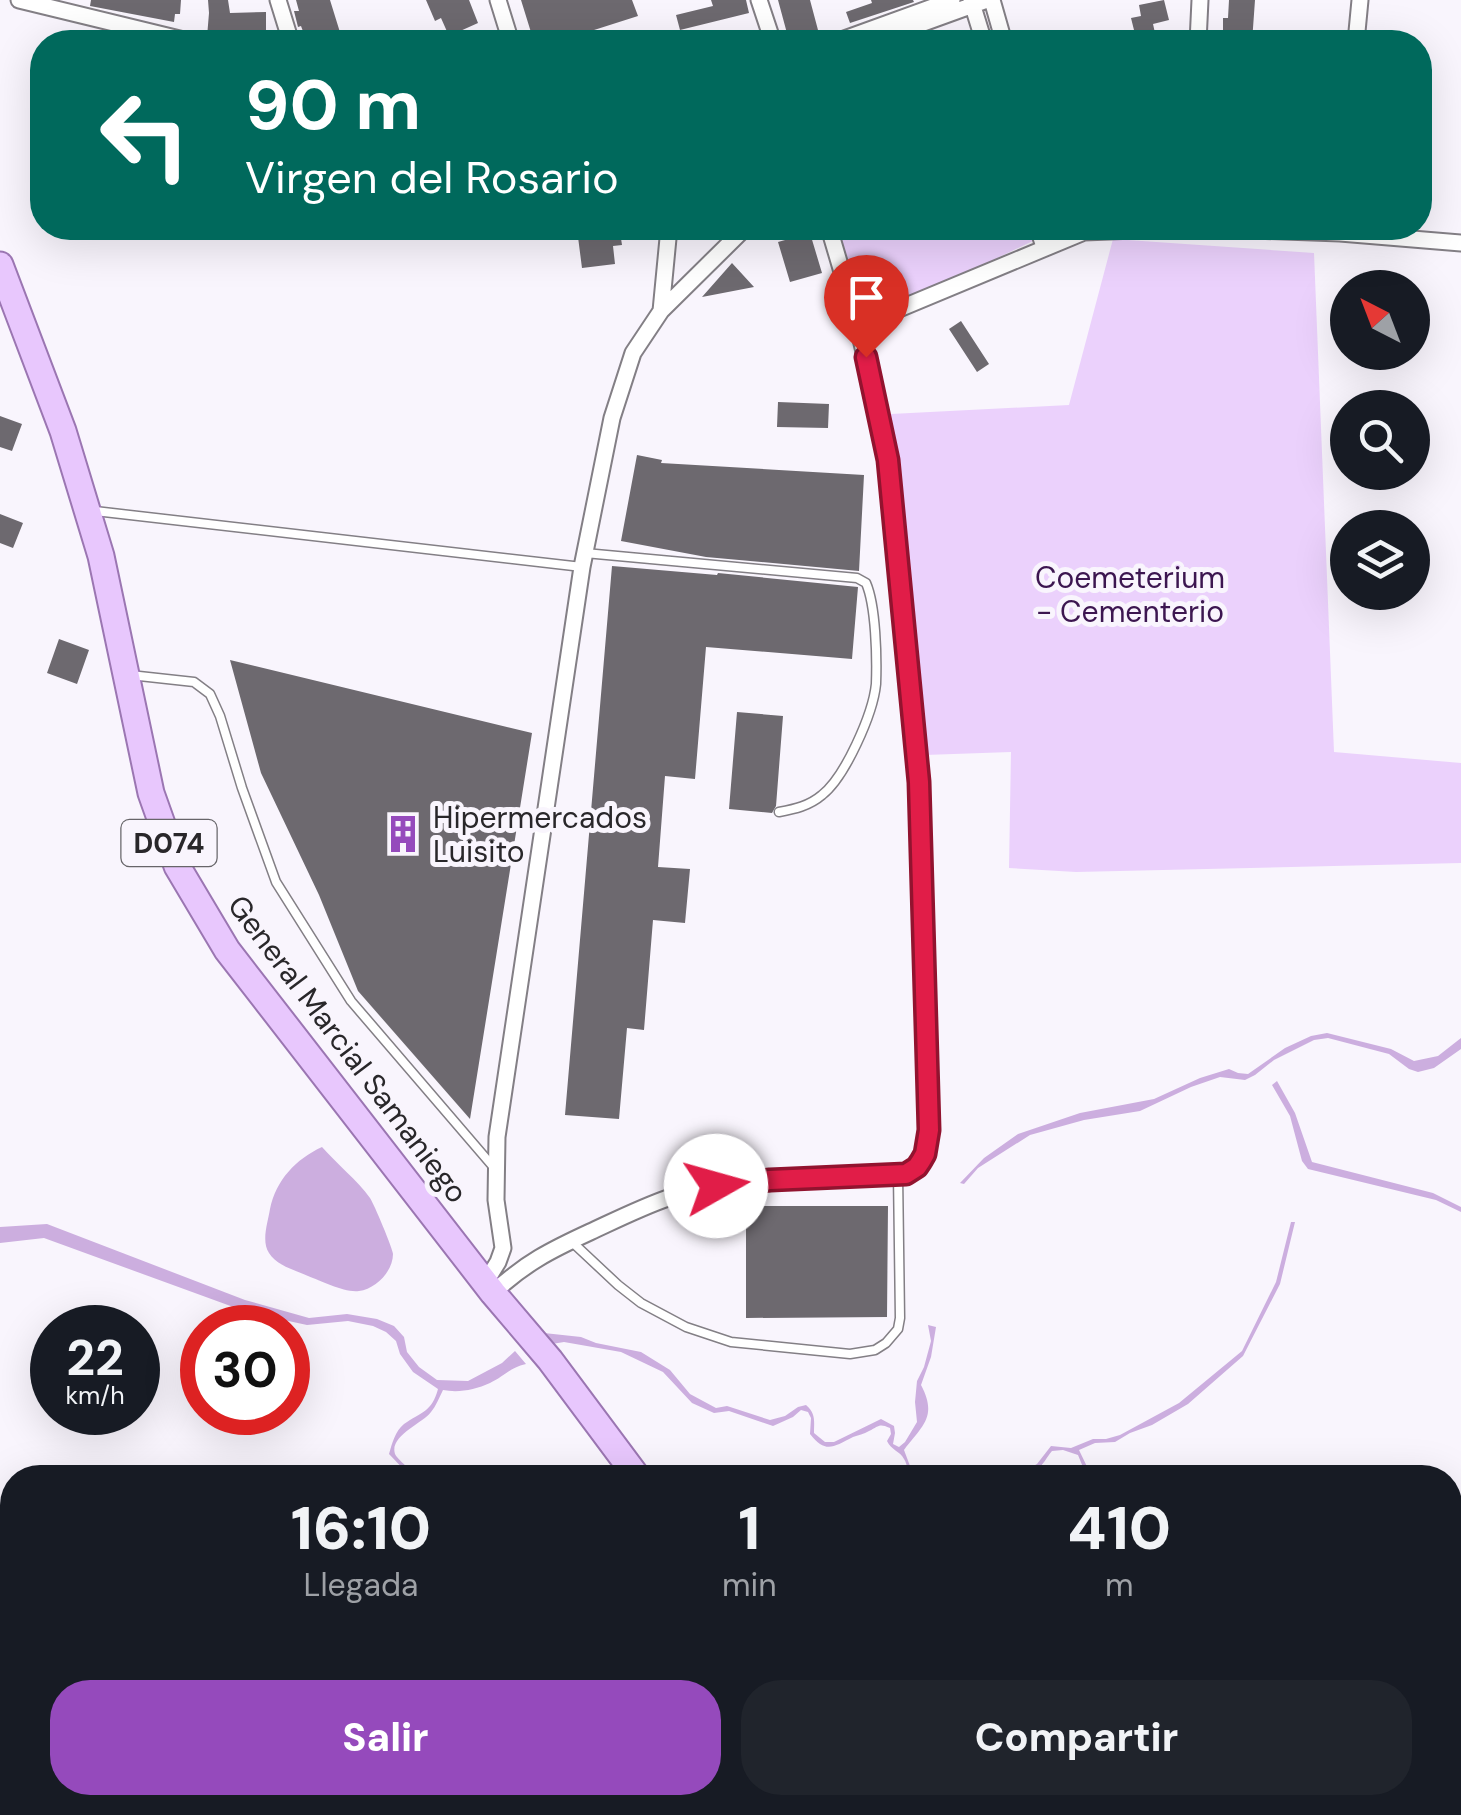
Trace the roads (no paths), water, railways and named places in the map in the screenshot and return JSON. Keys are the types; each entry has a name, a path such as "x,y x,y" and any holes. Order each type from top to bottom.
{"main road":[{"name":"General Marcial Samaniego","path":"0,265 63,430 101,556 151,793 177,866 227,950 628,1465"}],"street":[{"path":"20,0 143,30"},
{"path":"278,0 288,30"},
{"path":"498,0 507,30"},
{"path":"759,0 769,30"},
{"path":"869,30 952,0"},
{"path":"1199,30 1200,0"},
{"path":"1357,30 1360,0"},
{"path":"903,30 981,1"},
{"path":"981,1 983,30"},
{"path":"981,1 997,30"},
{"path":"661,311 669,240"},
{"path":"489,1288 502,1248 496,1200 497,1137 584,560 612,418 633,353 661,311 733,240"},
{"path":"489,1288 571,1241 669,1198 716,1186 770,1180 898,1174 912,1171 925,1154 929,1130 919,782 888,460 858,326 832,240"},
{"path":"1042,240 1044,248"},
{"path":"858,326 1044,248 1053,240"},
{"path":"1432,240 1461,243"}],"lane":[{"path":"87,510 584,560 857,578 866,583 874,618 876,686 860,737 841,775 824,794 798,808 778,812"},
{"path":"126,674 194,682 210,694 276,882 351,1000 496,1171"},
{"path":"571,1241 641,1303 686,1328 730,1342 850,1354 874,1350 898,1330 900,1318 898,1174"}],"place":[{"name":"Hipermercados Luisito","path":"403,834"}],"park label":[{"name":"Coemeterium - Cementerio","path":"1130,594"}]}
